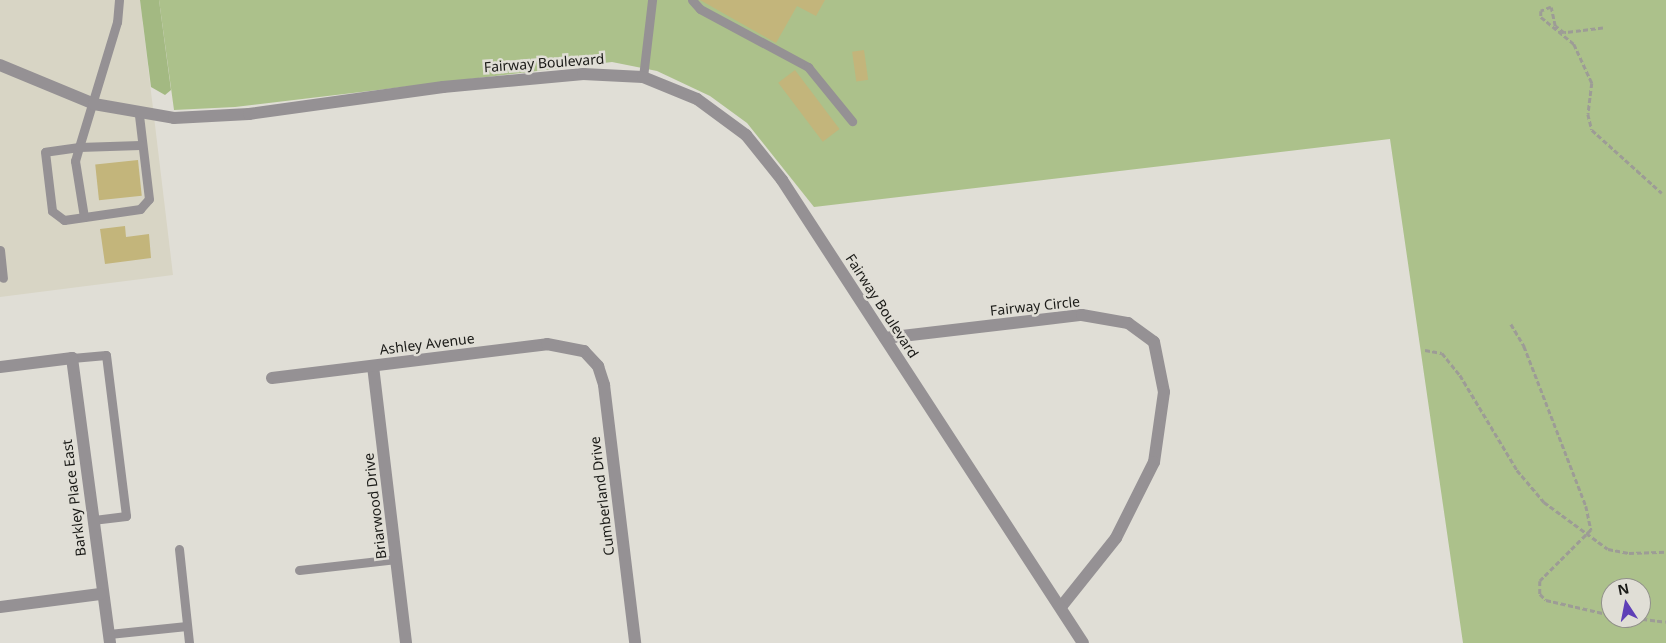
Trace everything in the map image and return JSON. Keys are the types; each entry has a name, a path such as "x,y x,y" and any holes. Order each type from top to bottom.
{"street":[{"name":"Fairway Boulevard","path":"0,65 94,104 139,115 174,118 249,114 521,78 583,74 642,77 697,99 746,135 789,190 1082,643"},
{"name":"Fairway Circle","path":"885,338 1082,315 1128,323 1154,342 1164,392 1154,462 1116,538 1061,608"},
{"name":"Ashley Avenue","path":"272,378 547,344 584,352"},
{"name":"Cumberland Drive","path":"584,352 598,366 604,385 635,643"},
{"path":"0,367 72,358"},
{"name":"Barkley Place East","path":"72,358 100,594 109,639"},
{"name":"Briarwood Drive","path":"373,366 406,643"},
{"path":"0,607 100,594"}],"lane":[{"path":"84,217 75,162 94,104 117,22 119,0"},
{"path":"642,77 652,0"},
{"path":"692,0 700,9 808,67 852,121"},
{"path":"139,115 140,145 149,199 140,210 64,220 52,211 45,152 79,147 140,145"},
{"path":"0,250 3,278"},
{"path":"72,358 106,355 126,516 92,520"},
{"path":"179,549 189,643"},
{"path":"299,570 396,559"},
{"name":"Barkley Place East","path":"109,639 187,626"}],"path":[{"path":"1555,26 1551,7 1546,7 1540,11 1541,17 1555,26 1574,44 1592,83 1588,114 1592,130 1662,193"},
{"path":"1564,34 1603,28"},
{"path":"1512,324 1524,346 1586,506 1591,530 1540,581 1540,594 1546,600 1601,613"},
{"path":"1425,350 1442,353 1460,374 1517,470 1544,502 1608,549 1628,553 1666,552"},
{"path":"1651,620 1666,622"}],"shaded area":[{"path":"0,0 140,0 173,275 0,297"}],"green space":[{"path":"140,0 159,0 171,90 165,95 151,87"},
{"path":"159,0 1666,0 1666,643 1463,643 1390,139 814,207 747,123 710,96 657,71 612,62 235,107 174,110"}],"building":[{"path":"700,0 825,0 816,16 797,6 776,43"},
{"path":"864,50 868,80 856,81 852,52"},
{"path":"795,70 840,129 823,142 778,83"},
{"path":"138,160 142,196 99,200 95,164"},
{"path":"125,226 126,237 149,234 151,258 105,264 100,229"}]}
